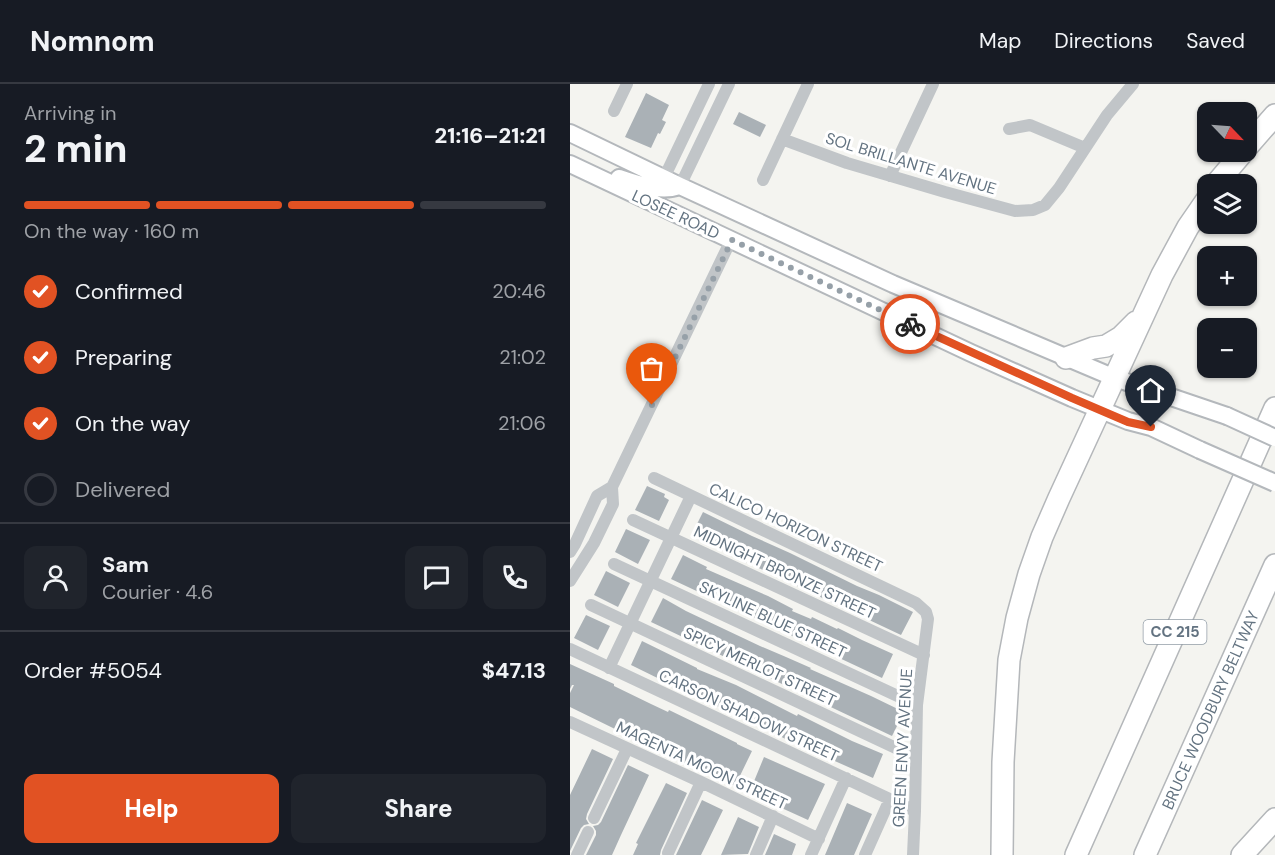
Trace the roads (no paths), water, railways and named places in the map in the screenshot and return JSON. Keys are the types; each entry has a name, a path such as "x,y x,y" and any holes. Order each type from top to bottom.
{"highway":[{"path":"1257,135 1275,115"},
{"path":"1224,174 1235,162"},
{"path":"1002,855 1002,762 1009,660 1029,574 1042,537 1143,315 1162,275 1197,214"},
{"path":"1066,358 1093,348 1106,346 1121,337 1143,315"},
{"name":"CC 215","path":"1076,855 1275,408"},
{"name":"BRUCE WOODBURY BELTWAY","path":"1145,855 1275,565"},
{"path":"1242,855 1275,819"}],"main road":[{"name":"LOSEE ROAD","path":"570,133 893,284 1115,378 1227,416 1275,438"},
{"name":"LOSEE ROAD","path":"575,166 971,353 1128,422 1151,427 1275,483"},
{"path":"575,166 660,189 680,186"}],"street":[{"path":"614,111 627,84"},
{"path":"664,178 709,84"},
{"path":"680,186 729,84"},
{"path":"890,176 933,84"},
{"path":"1009,129 1030,124 1085,148 1107,115 1133,84"},
{"path":"763,180 804,85"},
{"name":"SOL BRILLANTE AVENUE","path":"782,139 847,163 1015,211 1033,210 1045,205 1085,148"},
{"path":"570,581 594,543 613,504 612,487 732,240"},
{"name":"CALICO HORIZON STREET","path":"654,478 916,603 922,608"},
{"path":"570,552 597,496 612,487"},
{"path":"609,668 691,496"},
{"name":"MIDNIGHT BRONZE STREET","path":"633,520 924,655"},
{"name":"SKYLINE BLUE STREET","path":"614,564 917,705"},
{"name":"SPICY MERLOT STREET","path":"591,605 915,757"},
{"name":"GREEN ENVY AVENUE","path":"912,855 917,705 928,619 922,608"},
{"name":"CARSON SHADOW STREET","path":"570,649 915,811"},
{"name":"MAGENTA MOON STREET","path":"570,722 819,839"},
{"path":"594,818 627,748"},
{"path":"811,855 846,778"},
{"path":"668,853 701,782"},
{"path":"865,855 890,799"},
{"path":"756,855 773,816"},
{"path":"577,855 588,832"}]}
